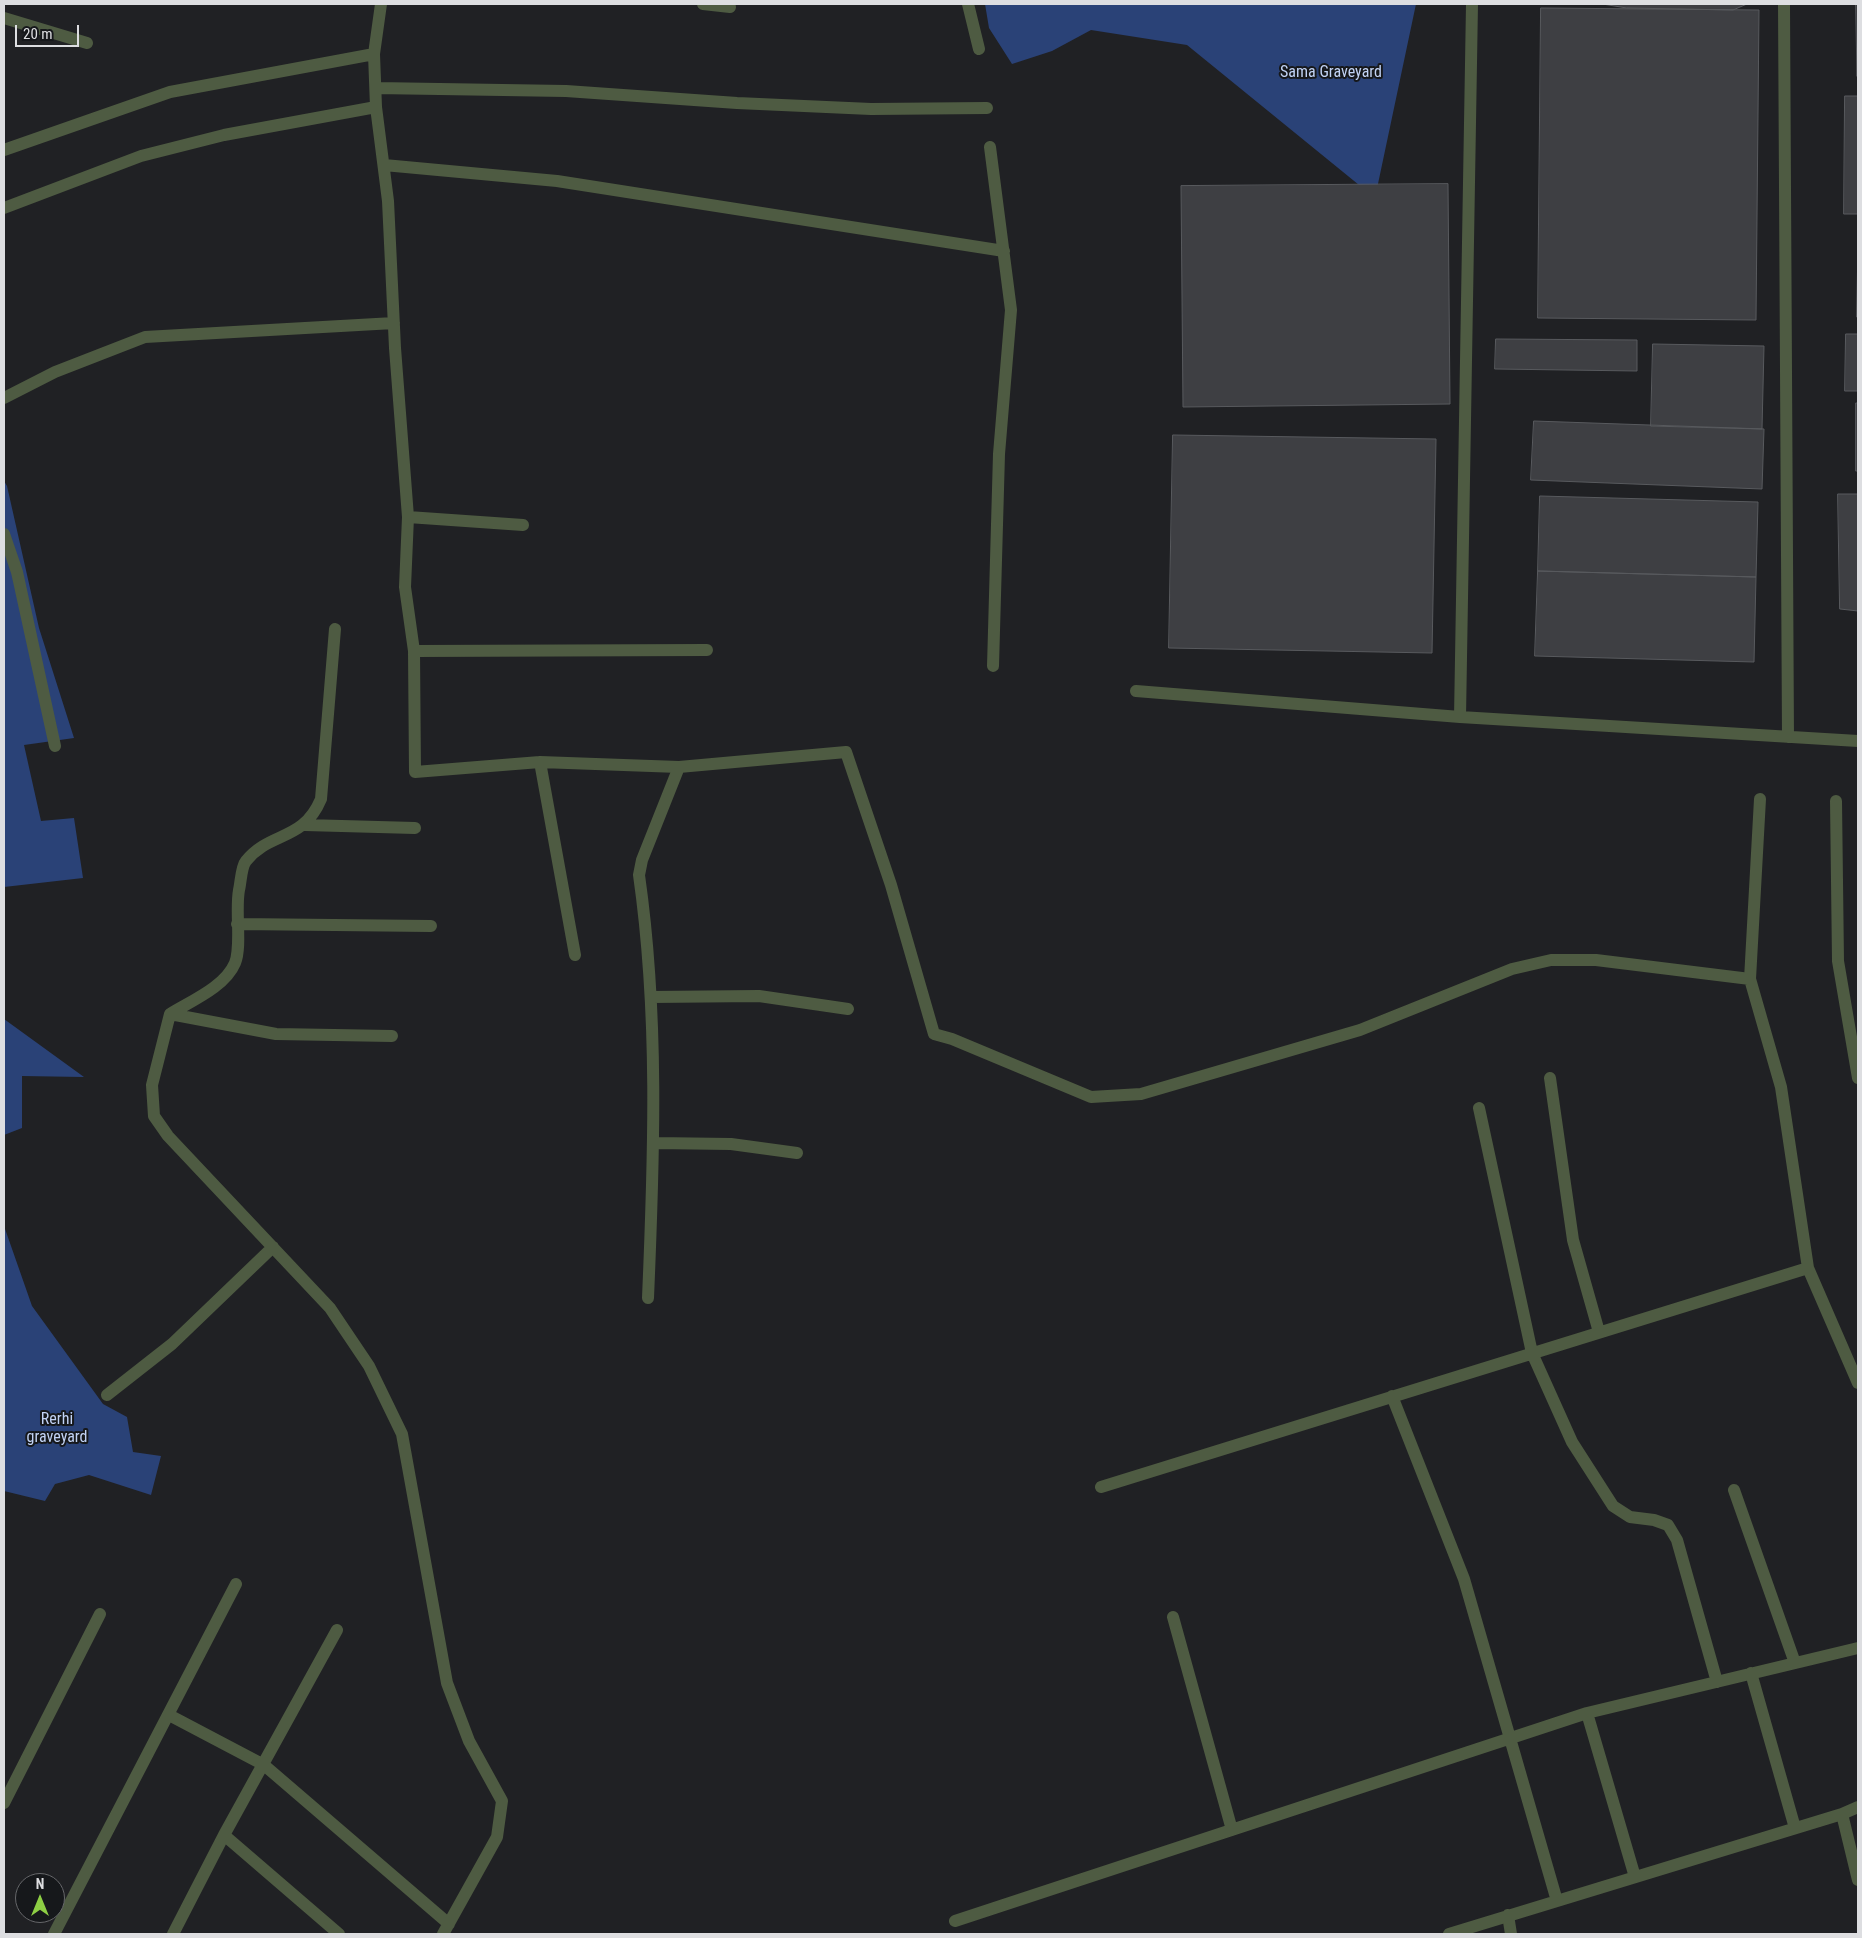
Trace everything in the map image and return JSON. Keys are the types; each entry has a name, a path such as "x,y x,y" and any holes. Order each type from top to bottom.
{"street":[{"path":"381,4 374,54 376,107 384,165 408,517 405,587 414,651 415,772 540,762 679,767 846,752 891,885 934,1034 952,1039 1090,1097 1141,1094 1360,1030 1512,969 1551,960 1596,960 1750,979"},
{"path":"703,4 730,7"},
{"path":"968,4 979,49"},
{"path":"1460,717 1472,4"},
{"path":"1784,4 1788,737"},
{"path":"4,18 87,43"},
{"path":"4,150 170,92 374,54"},
{"path":"376,88 566,91 737,103 871,109 987,108"},
{"path":"4,208 141,156 224,135 376,107"},
{"path":"990,148 1011,310 999,454 993,666"},
{"path":"384,165 556,181 1004,251"},
{"path":"4,398 55,372 145,337 394,323"},
{"path":"408,517 523,525"},
{"path":"4,534 17,572 55,746"},
{"path":"169,1715 264,1764 446,1929 497,1837 502,1801 469,1741 447,1683 402,1434 369,1366 330,1308 168,1136 154,1116 152,1085 170,1014 222,981 235,962 237,904 245,862 260,848 305,825 315,812 320,799 335,630"},
{"path":"414,651 707,650"},
{"path":"1136,691 1460,717 1858,741"},
{"path":"540,762 575,955"},
{"path":"648,1298 654,1143 651,997 639,875 642,860 679,767"},
{"path":"1760,799 1750,979 1780,1087 1808,1268 1858,1383"},
{"path":"1836,801 1838,961 1858,1078"},
{"path":"305,825 415,828"},
{"path":"237,924 431,926"},
{"path":"651,997 760,996 848,1009"},
{"path":"170,1014 276,1034 392,1036"},
{"path":"1550,1078 1573,1240 1599,1332"},
{"path":"1479,1108 1532,1353 1572,1442 1613,1506 1630,1517 1654,1520 1668,1525 1677,1540 1717,1682"},
{"path":"654,1143 731,1144 797,1153"},
{"path":"107,1396 172,1344 273,1247"},
{"path":"1101,1487 1808,1268"},
{"path":"1392,1396 1464,1580 1557,1901"},
{"path":"1734,1490 1795,1663"},
{"path":"54,1934 236,1584"},
{"path":"4,1803 100,1614"},
{"path":"1173,1617 1232,1830"},
{"path":"173,1934 224,1835 337,1630"},
{"path":"955,1922 1587,1713 1858,1648"},
{"path":"1751,1673 1795,1828"},
{"path":"1587,1713 1635,1877"},
{"path":"1449,1934 1842,1814 1858,1807"},
{"path":"1842,1814 1858,1880"},
{"path":"224,1835 339,1934"},
{"path":"1508,1916 1511,1934"}],"green space":[{"name":"Sama Graveyard","path":"985,4 1416,4 1375,198 1187,45 1091,30 1052,51 1012,64 989,28"},
{"path":"4,481 7,486 39,628 74,738 24,745 41,821 74,818 83,878 4,887"},
{"path":"4,1019 84,1077 22,1076 22,1128 4,1135"},
{"name":"Rerhi graveyard","path":"4,1226 32,1306 103,1404 127,1417 133,1452 161,1456 151,1495 89,1475 55,1484 45,1501 4,1491"}],"building":[{"path":"1603,4 1747,4 1733,10 1627,8"},
{"path":"1856,4 1858,4 1857,76"},
{"path":"1541,8 1759,10 1756,320 1538,318"},
{"path":"1845,96 1858,96 1858,214 1844,214"},
{"path":"1448,184 1450,404 1183,407 1181,186"},
{"path":"1858,245 1858,317 1857,317"},
{"path":"1846,334 1858,334 1858,391 1845,391"},
{"path":"1496,339 1637,340 1637,371 1495,369"},
{"path":"1653,344 1764,346 1762,429 1651,426"},
{"path":"1856,403 1858,403 1858,471 1856,471"},
{"path":"1534,421 1764,429 1762,489 1531,480"},
{"path":"1173,435 1436,439 1432,653 1169,648"},
{"path":"1838,494 1858,494 1858,611 1840,609"},
{"path":"1540,496 1758,502 1756,577 1538,571"},
{"path":"1538,571 1756,577 1754,662 1535,656"}]}
